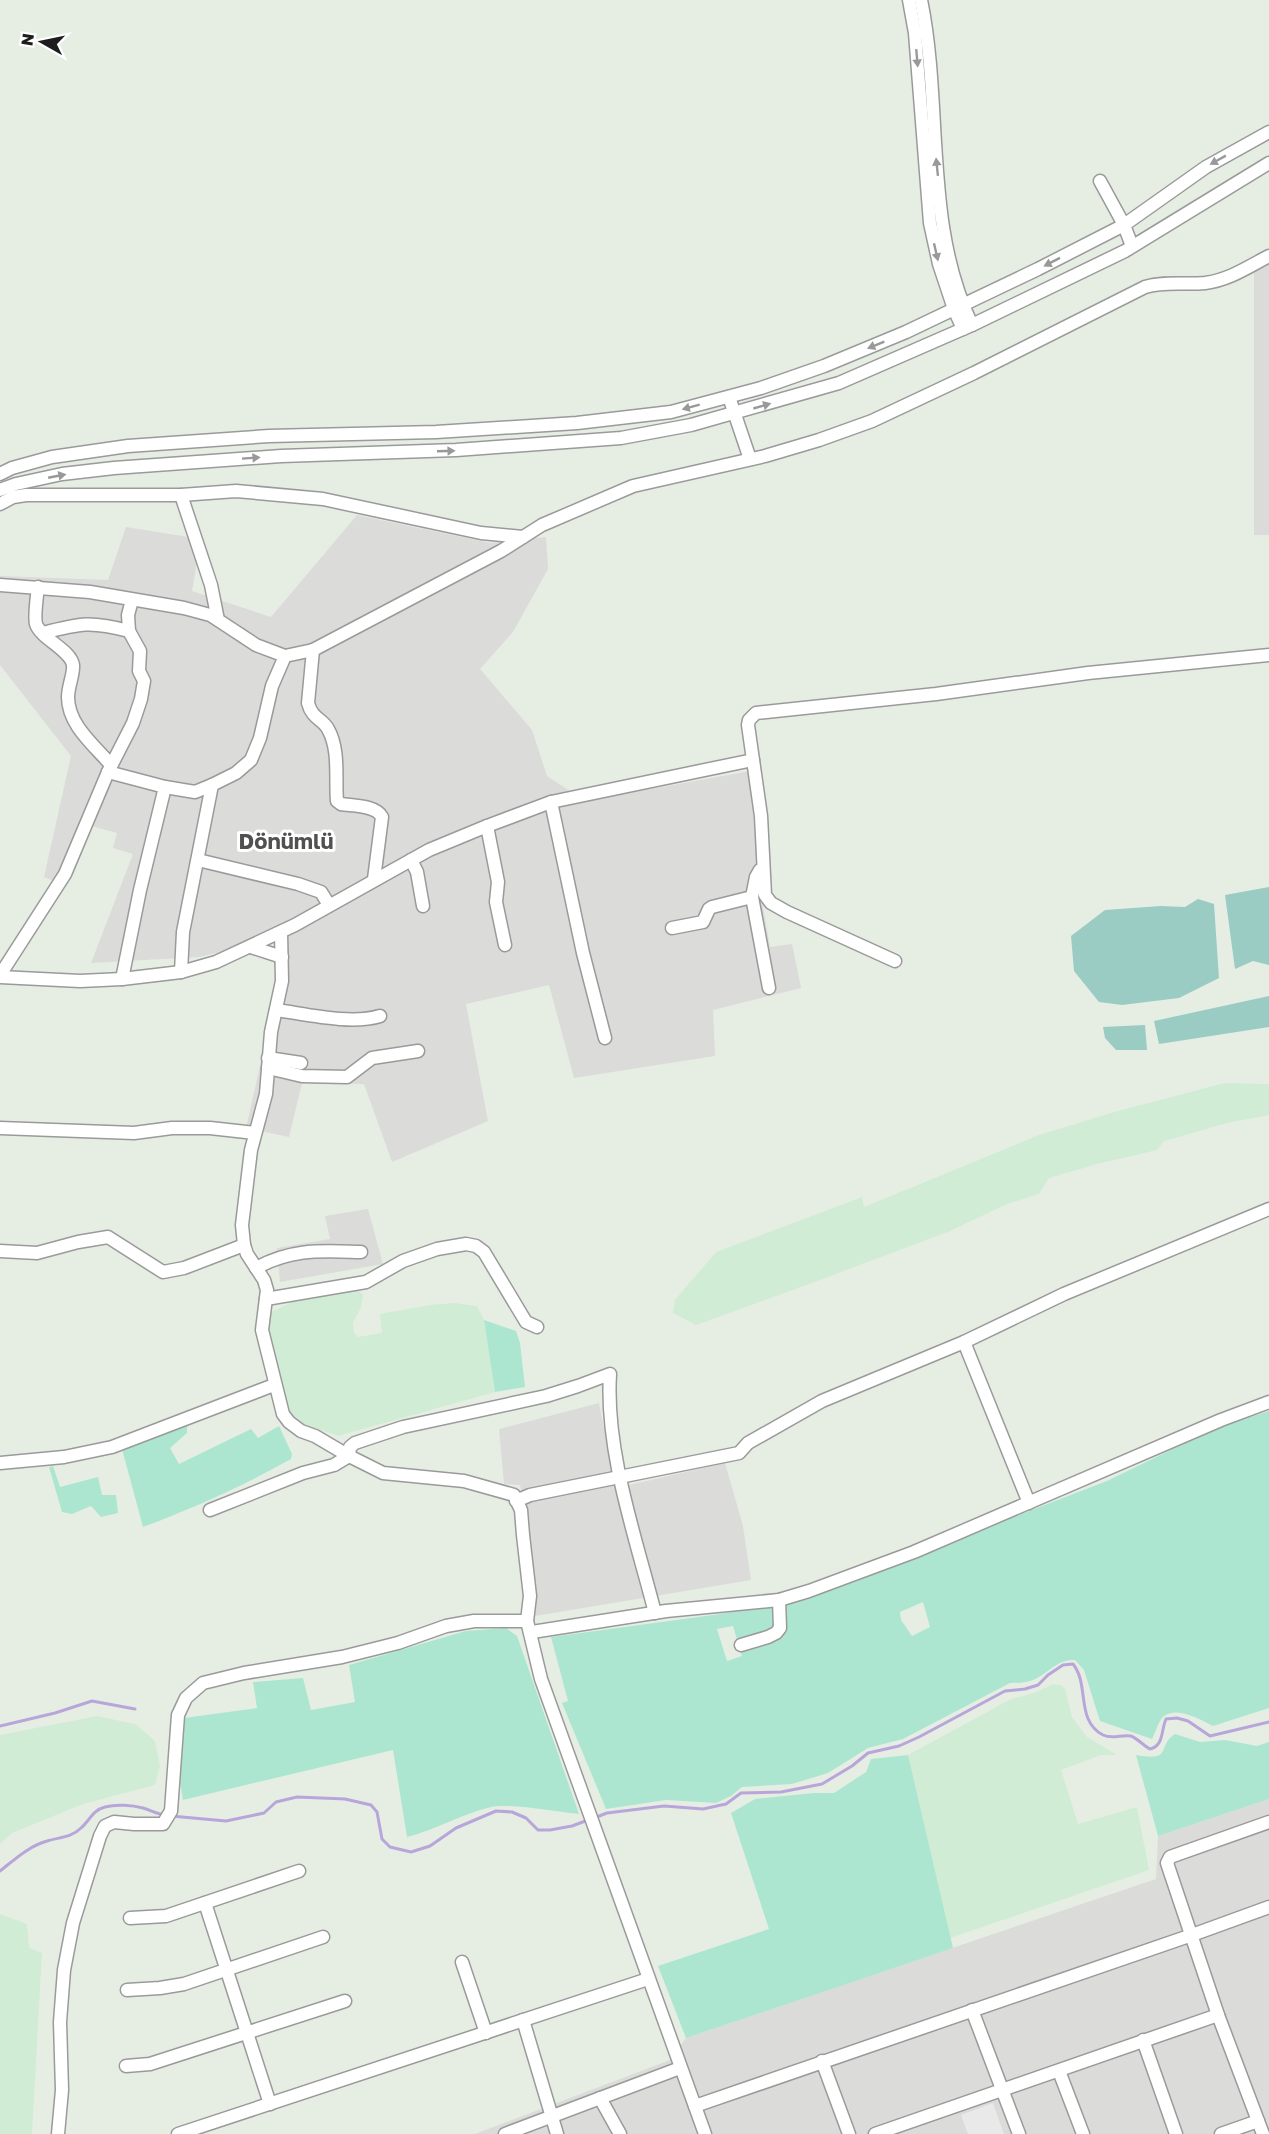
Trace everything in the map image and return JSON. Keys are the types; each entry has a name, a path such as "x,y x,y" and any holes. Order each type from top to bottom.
{"street":[{"path":"909,0 915,33 930,223 939,264 967,327"},
{"path":"921,0 944,236 958,307"},
{"path":"0,474 12,468 52,457 128,446 269,436 436,432 577,423 671,412 729,397 824,366 906,332 1038,269 1124,225 1206,167 1269,132"},
{"path":"0,490 16,484 62,474 114,468 281,456 456,450 621,438 691,425 734,414 839,383 967,327 1132,246 1269,163"},
{"path":"1100,181 1124,225 1132,246"},
{"path":"0,585 90,592 184,608 210,615 256,645 285,656 313,650 542,525 633,486 819,441 872,421 974,373 1145,287 1159,283 1206,283 1232,277 1269,256"},
{"path":"729,397 750,459"},
{"path":"0,504 13,497 26,495 181,495 236,491 323,499 481,533 523,537"},
{"path":"181,495 211,585 218,620"},
{"path":"38,587 36,623 73,665 68,697 69,712 77,726 110,768 165,787 195,792 236,774 251,760 260,738 272,686 285,656"},
{"path":"132,600 129,631 140,651 139,671 144,681 133,723 110,768 65,874 0,976 80,981 122,980 150,978 216,962 281,932 429,850 487,826 551,802 753,760"},
{"path":"43,633 84,623 102,624 129,631"},
{"path":"313,650 308,704 309,710 315,717 328,727 333,744 337,801 341,804 373,809 382,817 374,879"},
{"path":"895,961 771,903 765,895 761,816 749,720 756,713 936,694 1088,673 1269,655"},
{"path":"181,972 183,933 212,785"},
{"path":"122,980 140,890 165,787"},
{"path":"551,802 583,953 605,1038"},
{"path":"487,826 498,882 496,902 505,945"},
{"path":"198,860 298,884 321,892 329,905"},
{"path":"411,860 417,872 423,906"},
{"path":"763,867 756,877 752,897 769,987"},
{"path":"672,928 704,922 708,909 752,897"},
{"path":"281,932 282,981 268,1063 266,1094 255,1133 244,1197 242,1225 244,1245 264,1280 267,1290 262,1330 283,1414 301,1431 315,1436 383,1473 464,1481 502,1490 514,1496 521,1510 530,1596 530,1627 541,1679 705,2134"},
{"path":"251,947 282,957"},
{"path":"276,1010 333,1018 380,1016"},
{"path":"268,1063 302,1076 347,1077 372,1058 418,1051"},
{"path":"268,1063 302,1063"},
{"path":"0,1128 134,1133 172,1128 210,1128 255,1133"},
{"path":"516,1501 531,1495 739,1453 748,1443 822,1401 964,1342 1064,1294 1269,1209"},
{"path":"0,1251 37,1253 108,1237 163,1272 184,1268 244,1245"},
{"path":"266,1299 366,1282 403,1261 436,1249 466,1244 476,1246 484,1252 526,1322 537,1327"},
{"path":"256,1268 293,1254 324,1250 361,1252"},
{"path":"964,1342 1029,1503"},
{"path":"349,1456 350,1447 355,1443 403,1427 546,1396 610,1374 610,1400 620,1478 655,1613"},
{"path":"0,1463 64,1457 112,1447 274,1385"},
{"path":"58,2134 62,2090 60,2022 64,1970 73,1923 100,1836 105,1826 114,1822 163,1824 171,1811 178,1715 186,1698 203,1683 244,1673 342,1658 464,1622 530,1627 779,1600 914,1552 1221,1420 1269,1402"},
{"path":"210,1510 303,1473 334,1465 349,1456"},
{"path":"741,1645 776,1633 780,1628 779,1600"},
{"path":"1263,2134 1218,2015 1167,1863 1170,1857 1269,1822"},
{"path":"129,1918 166,1916 299,1871"},
{"path":"205,1903 270,2104"},
{"path":"694,2106 1269,1907"},
{"path":"127,1990 183,1984 323,1937"},
{"path":"462,1962 486,2033"},
{"path":"178,2134 648,1979"},
{"path":"126,2066 150,2064 345,2001"},
{"path":"972,2010 1019,2134"},
{"path":"875,2134 1218,2015"},
{"path":"523,2020 557,2134"},
{"path":"1143,2040 1176,2134"},
{"path":"822,2061 849,2134"},
{"path":"505,2134 680,2068"},
{"path":"1059,2071 1083,2134"},
{"path":"600,2098 620,2134"},
{"path":"1221,2134 1258,2121"}],"shaded area":[{"path":"1269,264 1269,535 1254,535 1254,272"},
{"path":"357,515 490,543 546,537 548,569 513,632 480,669 532,730 547,776 585,801 750,771 763,906 770,947 792,944 801,988 713,1010 715,1056 574,1078 549,985 466,1004 488,1121 392,1162 364,1084 302,1083 289,1137 246,1128 289,937 199,957 91,963 133,854 113,848 117,833 84,824 62,884 44,877 71,756 0,665 0,576 108,580 126,527 201,539 192,591 271,617"},
{"path":"1269,887 1269,965 1253,961 1235,969 1225,895"},
{"path":"1198,899 1214,904 1219,978 1179,998 1122,1005 1099,1002 1074,971 1071,936 1105,910 1161,906 1185,907"},
{"path":"1269,996 1269,1027 1159,1044 1154,1021"},
{"path":"1145,1025 1147,1050 1116,1050 1105,1038 1103,1027"},
{"path":"368,1209 383,1264 280,1282 277,1248 330,1239 325,1216"},
{"path":"599,1403 616,1488 725,1463 743,1526 751,1580 535,1616 532,1552 520,1485 504,1484 499,1429"},
{"path":"1269,1799 1269,2134 475,2134 670,2060 686,2038 1156,1879 1158,1836"},
{"path":"993,2103 1004,2134 968,2134 961,2115"}],"green space":[{"path":"1225,1083 1269,1084 1269,1115 1227,1123 1164,1141 1157,1150 1049,1178 1039,1194 1007,1204 950,1231 696,1325 673,1313 675,1300 716,1252 862,1197 864,1207 1039,1135 1118,1111"},
{"path":"344,1288 358,1290 363,1295 361,1307 353,1323 354,1333 358,1337 382,1333 380,1314 430,1305 455,1303 477,1306 484,1320 495,1392 338,1436 295,1421 287,1410 266,1327 271,1312 301,1298"},
{"path":"484,1320 516,1331 520,1343 525,1387 495,1392"},
{"path":"1269,1411 1269,1708 1213,1726 1202,1720 1175,1712 1161,1719 1152,1739 1100,1721 1084,1670 1075,1660 1068,1660 1056,1665 1036,1679 1023,1683 1010,1683 903,1739 868,1748 828,1773 792,1784 742,1787 731,1796 716,1803 666,1800 606,1809 562,1703 568,1701 551,1637 713,1615 809,1599 866,1574 1107,1481 1234,1422","holes":["923,1602 930,1627 912,1636 901,1620 900,1612","733,1626 742,1656 727,1661 717,1629"]},
{"path":"187,1425 187,1433 170,1448 179,1464 251,1429 258,1438 279,1426 292,1454 291,1459 218,1496 143,1527 122,1449"},
{"path":"53,1466 60,1487 98,1477 102,1495 116,1495 118,1513 101,1517 91,1506 72,1514 62,1512 49,1467"},
{"path":"506,1628 517,1636 579,1814 521,1807 491,1807 407,1837 393,1750 183,1800 180,1782 184,1718 257,1708 253,1682 303,1678 311,1710 355,1702 349,1665 466,1631"},
{"path":"1053,1684 1061,1685 1065,1689 1072,1717 1087,1737 1117,1755 1101,1755 1061,1770 1078,1824 1137,1807 1149,1870 950,1938 908,1755 1011,1699 1034,1693"},
{"path":"97,1716 135,1724 155,1741 160,1766 155,1785 83,1804 12,1833 0,1844 0,1735"},
{"path":"1175,1734 1200,1742 1225,1740 1257,1746 1269,1742 1269,1799 1158,1836 1136,1755 1148,1757 1160,1755 1166,1743"},
{"path":"908,1755 953,1948 686,2038 658,1966 769,1929 731,1813 755,1799 834,1793 866,1772 871,1759"},
{"path":"0,1914 27,1924 29,1948 42,1953 32,2134 0,2134"}],"waterway":[{"path":"594,1818 607,1813 664,1806 703,1809 726,1804 741,1793 781,1792 822,1784 852,1766 868,1753 899,1746 919,1737 1005,1691 1038,1685 1063,1665 1073,1664 1078,1672 1086,1711 1094,1729 1107,1736 1131,1736 1150,1749 1158,1745 1166,1719 1177,1718 1188,1721 1210,1736 1269,1722"},
{"path":"0,1726 55,1713 92,1701 135,1709"},
{"path":"171,1816 226,1821 264,1813 276,1802 297,1797 345,1799 371,1805 377,1812 382,1839 390,1847 411,1852 430,1846 456,1828 496,1811 512,1812 526,1818 538,1830 572,1826 588,1820"},
{"path":"0,1871 34,1846 73,1834 101,1808 119,1805 134,1806 165,1815"}],"district":[{"name":"Dönümlü","path":"286,840"}]}
